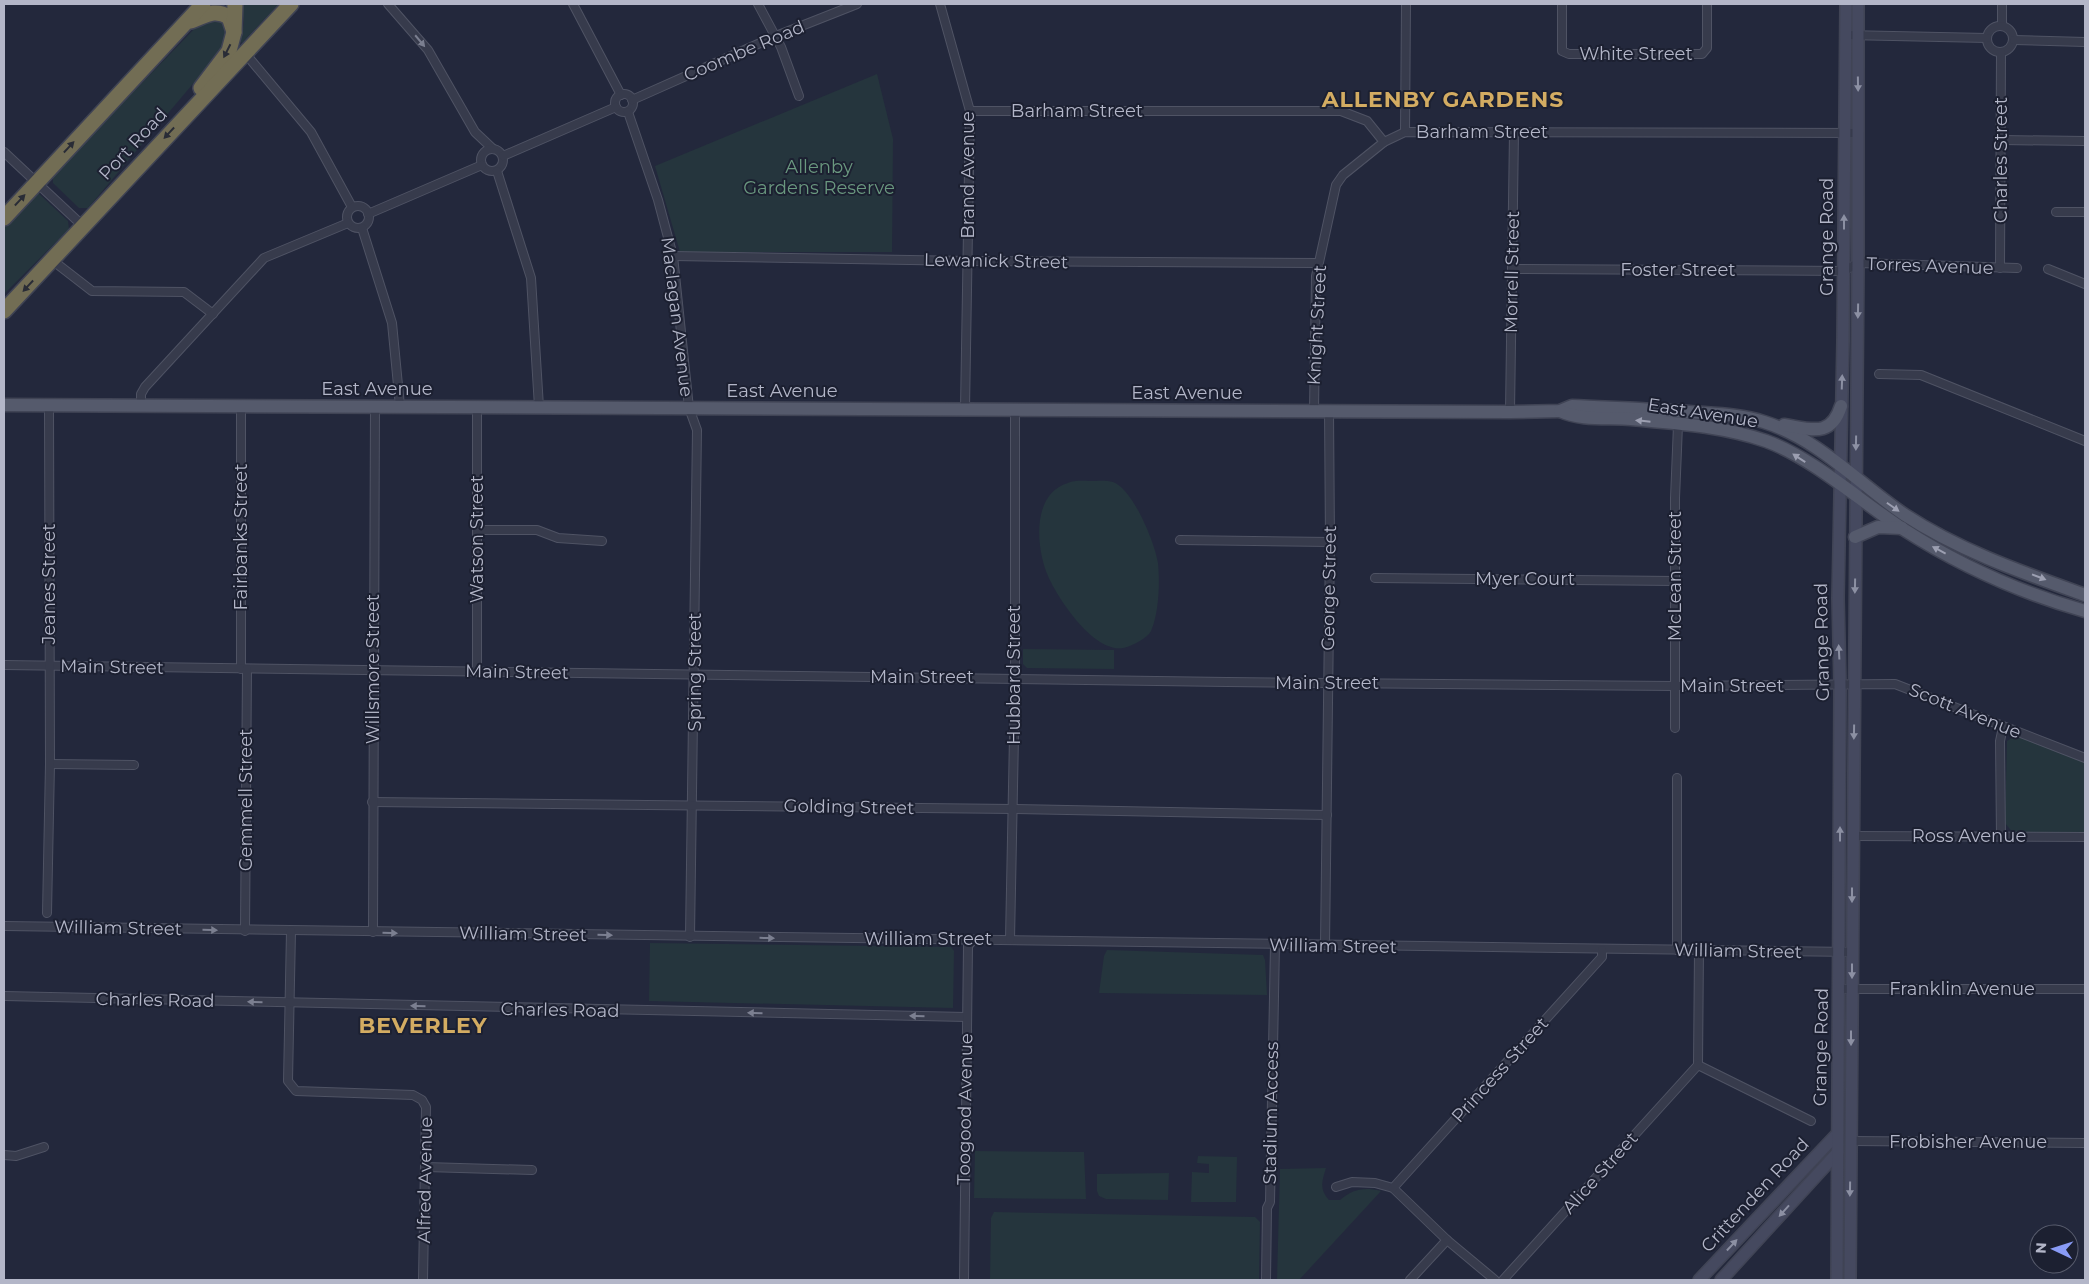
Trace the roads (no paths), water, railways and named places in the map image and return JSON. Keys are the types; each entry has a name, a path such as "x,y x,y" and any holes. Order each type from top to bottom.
{"highway":[{"path":"4,218 203,4"},
{"path":"202,97 201,86 229,51 234,32 235,4"},
{"name":"Port Road","path":"4,311 202,97 291,4"},
{"path":"185,23 208,13 222,13 229,17 234,32"}],"main road":[{"name":"Grange Road","path":"1837,1280 1840,952 1840,685 1838,618 1846,4"},
{"name":"Grange Road","path":"1850,1280 1859,133 1858,4"},
{"name":"East Avenue","path":"4,405 1510,412 1560,411 1572,406 1733,416 1767,423 1793,434 1840,475 1856,486"},
{"path":"1767,423 1819,430 1831,424 1841,406"},
{"name":"East Avenue","path":"1560,411 1572,417 1678,425 1734,432 1766,441 1840,475 1856,486"},
{"path":"1856,486 1902,528 1978,570 2045,599 2085,611"},
{"path":"1856,486 1955,543 2085,595"},
{"path":"1856,538 1878,527 1902,528"},
{"path":"1838,1134 1851,1141"},
{"name":"Crittenden Road","path":"1699,1280 1838,1134"},
{"name":"Crittenden Road","path":"1720,1280 1837,1153 1851,1141"},
{"path":"1817,1175 1828,1175 1837,1187"}],"street":[{"path":"388,4 428,50 475,132 502,156"},
{"path":"573,4 621,95"},
{"path":"758,4 776,36 799,96"},
{"name":"Coombe Road","path":"632,100 776,36 857,4"},
{"name":"Brand Avenue","path":"940,4 970,111 969,261 964,409"},
{"path":"1405,132 1406,4"},
{"name":"White Street","path":"1562,4 1562,50 1569,54 1702,54 1707,48 1707,4"},
{"path":"2002,4 2002,25"},
{"path":"2002,25 2011,30 2014,40 2010,48 2001,52 1991,48 1987,38 1992,28 2002,25"},
{"path":"1846,35 1987,38"},
{"path":"2014,40 2085,42"},
{"name":"Charles Street","path":"2000,268 2001,52"},
{"path":"244,53 311,132 352,207"},
{"path":"621,95 627,95 632,100 632,106 628,112 621,112 616,107 616,99 621,95"},
{"path":"502,156 616,107"},
{"name":"Barham Street","path":"970,111 1341,111 1367,120 1384,142 1405,132 1859,133"},
{"name":"Maclagan Avenue","path":"628,112 658,200 673,256 689,408"},
{"name":"Morrell Street","path":"1510,412 1514,132"},
{"path":"2002,140 2085,141"},
{"name":"Knight Street","path":"1314,411 1316,276 1336,185 1343,175 1384,142"},
{"path":"482,165 483,154 493,149"},
{"path":"4,152 83,226"},
{"path":"497,171 502,166 502,156"},
{"path":"482,165 487,170 497,171"},
{"path":"368,214 482,165"},
{"path":"497,171 531,278 540,407"},
{"path":"360,206 368,214 368,222 362,228 353,228 348,223 347,213 352,207 360,206"},
{"path":"2056,212 2085,212"},
{"path":"141,406 141,394 145,387 264,258 348,223"},
{"path":"362,228 392,323 400,406"},
{"name":"Lewanick Street","path":"673,256 969,261 1318,263"},
{"path":"52,260 92,291 184,292 213,314"},
{"name":"Torres Avenue","path":"1844,271 1858,263 2017,268"},
{"name":"Foster Street","path":"1512,269 1844,271"},
{"path":"2048,269 2085,284"},
{"path":"1879,374 1921,375 2085,441"},
{"name":"Jeanes Street","path":"47,913 50,764 49,406"},
{"name":"Fairbanks Street","path":"241,406 244,669"},
{"name":"Willsmore Street","path":"373,932 374,406"},
{"name":"Watson Street","path":"477,407 477,672"},
{"name":"Spring Street","path":"689,408 697,430 694,806 690,937"},
{"name":"Hubbard Street","path":"1010,940 1015,678 1015,410"},
{"name":"George Street","path":"1325,945 1330,542 1329,411"},
{"name":"McLean Street","path":"1675,728 1678,425"},
{"path":"478,530 537,530 558,538 602,541"},
{"path":"1180,540 1330,542"},
{"name":"Myer Court","path":"1375,578 1675,581"},
{"name":"Main Street","path":"4,665 1675,686 1840,685"},
{"name":"Gemmell Street","path":"244,669 245,931"},
{"name":"Scott Avenue","path":"1840,685 1854,683 1895,684 2085,758"},
{"path":"2001,837 2000,741 2003,727"},
{"path":"50,764 134,765"},
{"path":"1677,778 1677,950"},
{"name":"Golding Street","path":"372,802 1013,809 1327,815"},
{"name":"Ross Avenue","path":"1852,836 2085,837"},
{"name":"William Street","path":"4,926 245,931 1852,952"},
{"name":"Alfred Avenue","path":"291,931 288,1080 291,1087 296,1091 413,1095 422,1100 426,1107 423,1280"},
{"name":"Toogood Avenue","path":"964,1280 968,946 974,940"},
{"name":"Stadium Access","path":"1266,1280 1268,1208 1270,1202 1275,945"},
{"name":"Princess Street","path":"1393,1188 1602,957 1602,950"},
{"path":"1699,950 1698,1065 1811,1121"},
{"name":"Franklin Avenue","path":"1839,989 2085,989"},
{"name":"Charles Road","path":"4,996 966,1017"},
{"name":"Alice Street","path":"1503,1280 1698,1065"},
{"name":"Frobisher Avenue","path":"1851,1141 2085,1143"},
{"path":"4,1156 16,1156 44,1148"},
{"path":"426,1167 532,1170"},
{"path":"1336,1187 1352,1182 1375,1183 1393,1188 1447,1240 1495,1280"},
{"path":"1410,1280 1447,1240"}],"district":[{"name":"ALLENBY GARDENS","path":"1443,99"},
{"name":"BEVERLEY","path":"423,1025"}],"park label":[{"name":"Allenby Gardens Reserve","path":"819,177"}]}
